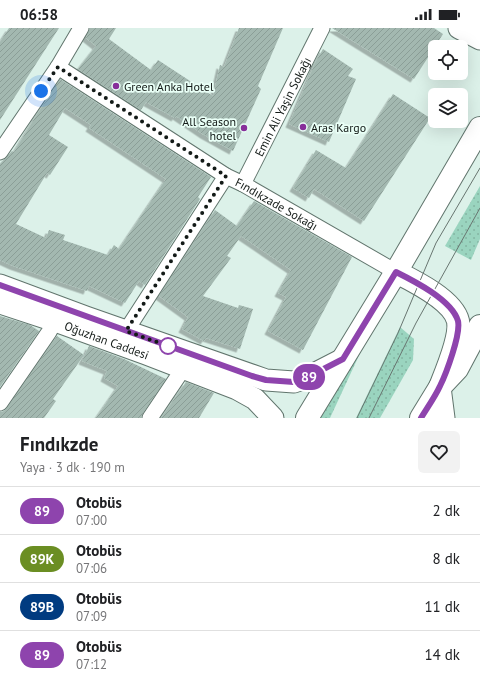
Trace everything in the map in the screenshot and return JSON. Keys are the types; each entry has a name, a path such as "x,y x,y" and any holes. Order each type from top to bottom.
{"main road":[{"path":"459,28 480,39"},
{"path":"307,418 396,272 480,128"},
{"path":"396,272 419,284 444,302 452,311 458,322 454,349 440,387 444,418"},
{"name":"Oğuzhan Caddesi","path":"0,286 58,314 183,369 237,389 255,399 269,412 273,418"},
{"name":"Oğuzhan Caddesi","path":"0,303 58,314 126,331 266,380 294,382 308,377 343,359"},
{"path":"420,418 440,387 457,369 480,326"}],"street":[{"path":"0,152 58,67 81,28"},
{"name":"Emin Ali Yaşin Sokağı","path":"243,184 322,28"},
{"name":"Fındıkzade Sokağı","path":"58,67 226,176 243,184 396,272"},
{"path":"126,331 226,176"},
{"path":"0,403 49,332 58,314"},
{"path":"150,418 183,369"}],"green space":[{"path":"480,186 480,239 471,260 445,246"},
{"path":"375,321 330,418 307,418"},
{"path":"400,327 414,339 413,360 380,418 356,418"}],"building":[{"path":"9,28 59,28 0,120 0,42"},
{"path":"90,28 116,28 109,39 151,70 158,60 213,96 220,65 224,67 239,28 283,28 258,86 261,89 233,151 204,135 176,116 175,118 146,102 141,110 78,69 96,46 86,38"},
{"path":"332,28 434,28 443,34 439,40 428,40 428,57 414,79"},
{"path":"323,49 353,69 348,76 356,79 329,142 289,124 315,63"},
{"path":"60,79 211,177 198,197 200,199 145,285 139,281 125,303 89,286 87,291 13,266 0,260 0,164 12,151 14,152","holes":["65,108 91,125 89,128 166,179 119,249 114,245 108,255 63,240 65,235 49,230 46,238 16,224 47,173 50,175 68,147 49,135"]},
{"path":"393,94 428,117 428,121 364,221 314,189 309,198 293,188 316,150 346,168"},
{"path":"254,201 352,257 303,350 268,331 286,297 278,293 291,270 241,236 227,256 231,258 203,296 238,308 239,305 253,309 240,349 206,338 204,341 182,329 188,317 159,296 215,210 237,226"},
{"path":"0,316 30,325 39,331 0,387"},
{"path":"57,336 84,355 53,399 56,401 44,418 0,418 0,412 7,408"},
{"path":"89,346 124,359 166,379 141,418 96,418 118,386 104,378 107,371 82,361"},
{"path":"186,382 214,393 199,418 161,418"}],"tram line":[{"path":"357,418 398,333 436,243 480,168"},
{"path":"369,418 416,323 480,208"}],"bus line":[{"name":"89","path":"0,285 252,376 266,380 294,382 308,377 343,359 396,272 433,293 452,311 458,322 454,349 440,387 421,418"}],"place":[{"name":"Green Anka Hotel","path":"116,86"},
{"name":"Aras Kargo","path":"303,127"},
{"name":"All Season hotel","path":"244,128"}],"route":[{"path":"41,91 58,67 226,176 126,331 168,346"}]}
